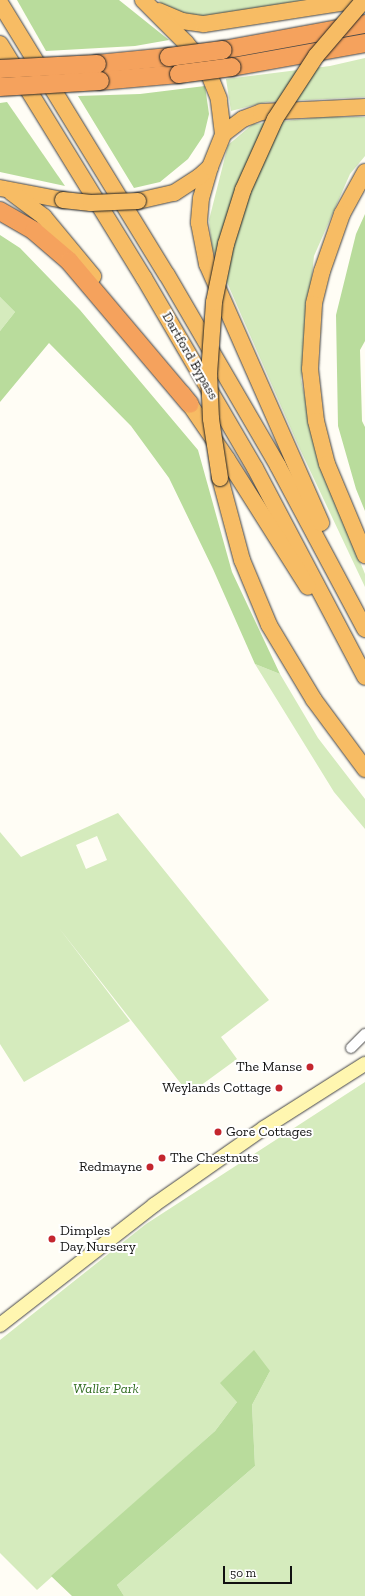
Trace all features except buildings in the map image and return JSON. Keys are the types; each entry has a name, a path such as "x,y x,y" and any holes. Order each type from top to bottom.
{"highway":[{"path":"147,4 182,21 204,24 360,0"},
{"path":"364,0 316,56 274,119 243,190 226,244 214,302 209,374 211,419 220,478 242,560 269,625 314,700 365,769"},
{"name":"Dartford Bypass","path":"0,2 168,275 278,466 365,629"},
{"path":"147,4 206,67 219,99 223,134 210,167 201,198 199,223 207,264 365,620"},
{"path":"0,69 98,64 169,57 222,50 365,24"},
{"path":"0,87 100,81 179,74 232,67 365,43"},
{"name":"Dartford Bypass","path":"0,44 144,278 255,468 365,677"},
{"path":"223,134 243,119 261,112 365,107"},
{"path":"5,190 63,200 91,203 138,201 174,192 210,167"},
{"path":"365,172 331,240 314,304 310,346 312,399 327,464 365,555"},
{"path":"5,190 44,217 70,247 190,404 365,677"},
{"path":"0,211 34,231 69,261 190,404"}],"main road":[{"path":"0,1325 154,1205 264,1128 365,1064"}],"street":[{"path":"351,1048 365,1034"}],"green space":[{"path":"17,0 119,0 169,40 135,46 46,51"},
{"path":"158,0 311,0 201,17 169,11"},
{"path":"365,58 365,97 266,102 231,111 226,79 330,66"},
{"path":"205,86 209,114 204,135 188,159 160,182 134,188 78,96 140,94"},
{"path":"7,102 65,186 0,172 0,103"},
{"path":"325,117 365,117 365,156 350,174 314,256 301,380 319,460 365,574 365,587 298,445 212,248 209,220 228,145 253,124"},
{"path":"365,214 365,341 360,350 362,421 365,427 365,511 356,489 338,426 336,315 356,234"},
{"path":"0,235 20,248 80,310 198,450 232,572 280,674 255,664 213,569 169,478 131,426 49,343 0,402 0,331 15,312 0,297"},
{"path":"0,297 15,312 0,331"},
{"path":"255,664 280,674 318,738 365,799 365,829 334,792"},
{"path":"118,813 269,1000 221,1037 237,1059 189,1094 59,928 130,1021 24,1082 0,1044 0,832 21,857","holes":["97,836 107,860 86,869 76,845"]},
{"name":"Waller Park","path":"365,1082 365,1596 124,1596 117,1585 255,1466 252,1405 270,1371 237,1402 215,1431 37,1590 0,1553 0,1340 146,1224"},
{"path":"254,1350 270,1371 252,1405 255,1466 117,1585 124,1596 72,1596 51,1576 215,1431 237,1402 220,1383"}],"place":[{"name":"The Manse","path":"310,1067"},
{"name":"Weylands Cottage","path":"279,1088"},
{"name":"Gore Cottages","path":"218,1132"},
{"name":"The Chestnuts","path":"162,1158"},
{"name":"Redmayne","path":"150,1167"},
{"name":"Dimples Day Nursery","path":"52,1239"}]}
